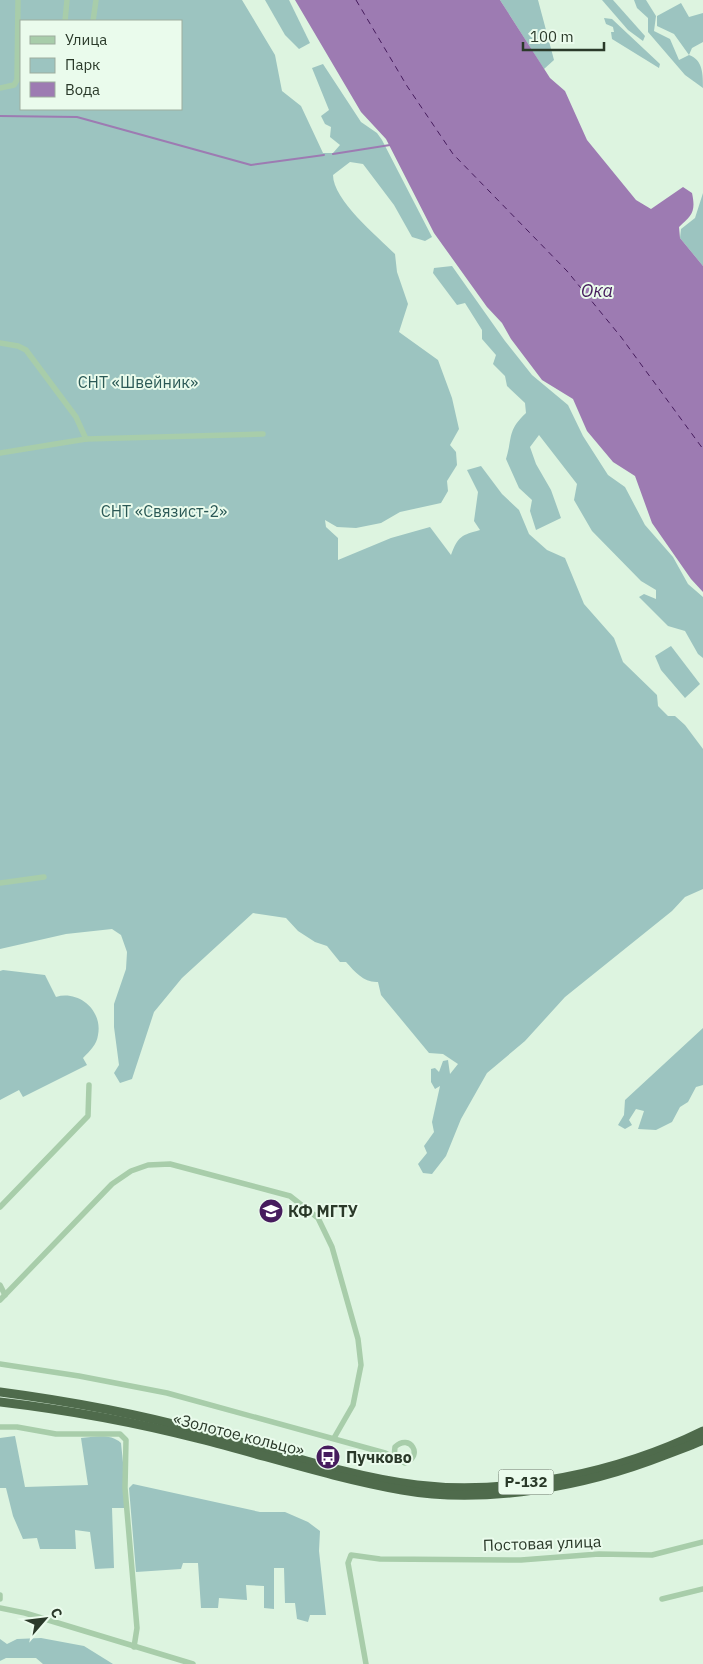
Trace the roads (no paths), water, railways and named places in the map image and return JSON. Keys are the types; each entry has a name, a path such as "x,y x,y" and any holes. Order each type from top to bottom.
{"highway":[{"name":"«Золотое кольцо»","path":"0,1392 78,1402 199,1430 342,1470 418,1485 477,1487 520,1483 595,1471 631,1461 703,1431"},
{"name":"«Золотое кольцо»","path":"0,1402 79,1412 198,1438 358,1481 432,1494 502,1492 575,1484 632,1468 703,1440"}],"street":[{"path":"0,88 14,85 17,80 18,0"},
{"path":"65,20 67,0"},
{"path":"93,20 96,0"},
{"path":"3,343 26,350 76,417 86,439"},
{"path":"0,453 86,439 263,434"},
{"path":"0,883 44,878"},
{"path":"0,1207 88,1116 89,1085"},
{"path":"0,1300 112,1184 130,1171 148,1165 170,1164 290,1196 318,1218 325,1232 332,1247 358,1339 361,1365 355,1394 348,1415 334,1438"},
{"path":"0,1285 5,1295"},
{"path":"0,1364 79,1376 167,1393 334,1438 394,1456 398,1461 405,1463 411,1461 415,1456 412,1444 406,1441 400,1442 385,1453"},
{"path":"0,1427 17,1427 56,1434 120,1434 126,1440 127,1480 125,1488 136,1628 134,1647"},
{"path":"394,1456 395,1447"},
{"name":"Постовая улица","path":"366,1664 348,1563 351,1555 380,1559 522,1560 599,1554 652,1555 703,1542"},
{"path":"662,1599 703,1589"},
{"path":"0,1608 25,1613 193,1664"}],"water":[{"name":"Ока","path":"295,0 500,0 550,78 565,91 587,140 636,200 651,209 683,187 692,193 692,213 679,227 680,238 703,266 703,592 691,579 652,523 635,476 613,462 587,431 573,399 542,380 511,339 502,323 487,307 434,233 386,139 361,112"}],"waterway":[{"path":"0,116 77,117 251,165 324,155"},
{"path":"333,154 390,145"}],"place":[{"name":"КФ МГТУ","path":"271,1211"},
{"name":"Пучково","path":"328,1457"}],"park label":[{"name":"СНТ «Швейник»","path":"138,382"},
{"name":"СНТ «Связист-2»","path":"164,511"}]}
